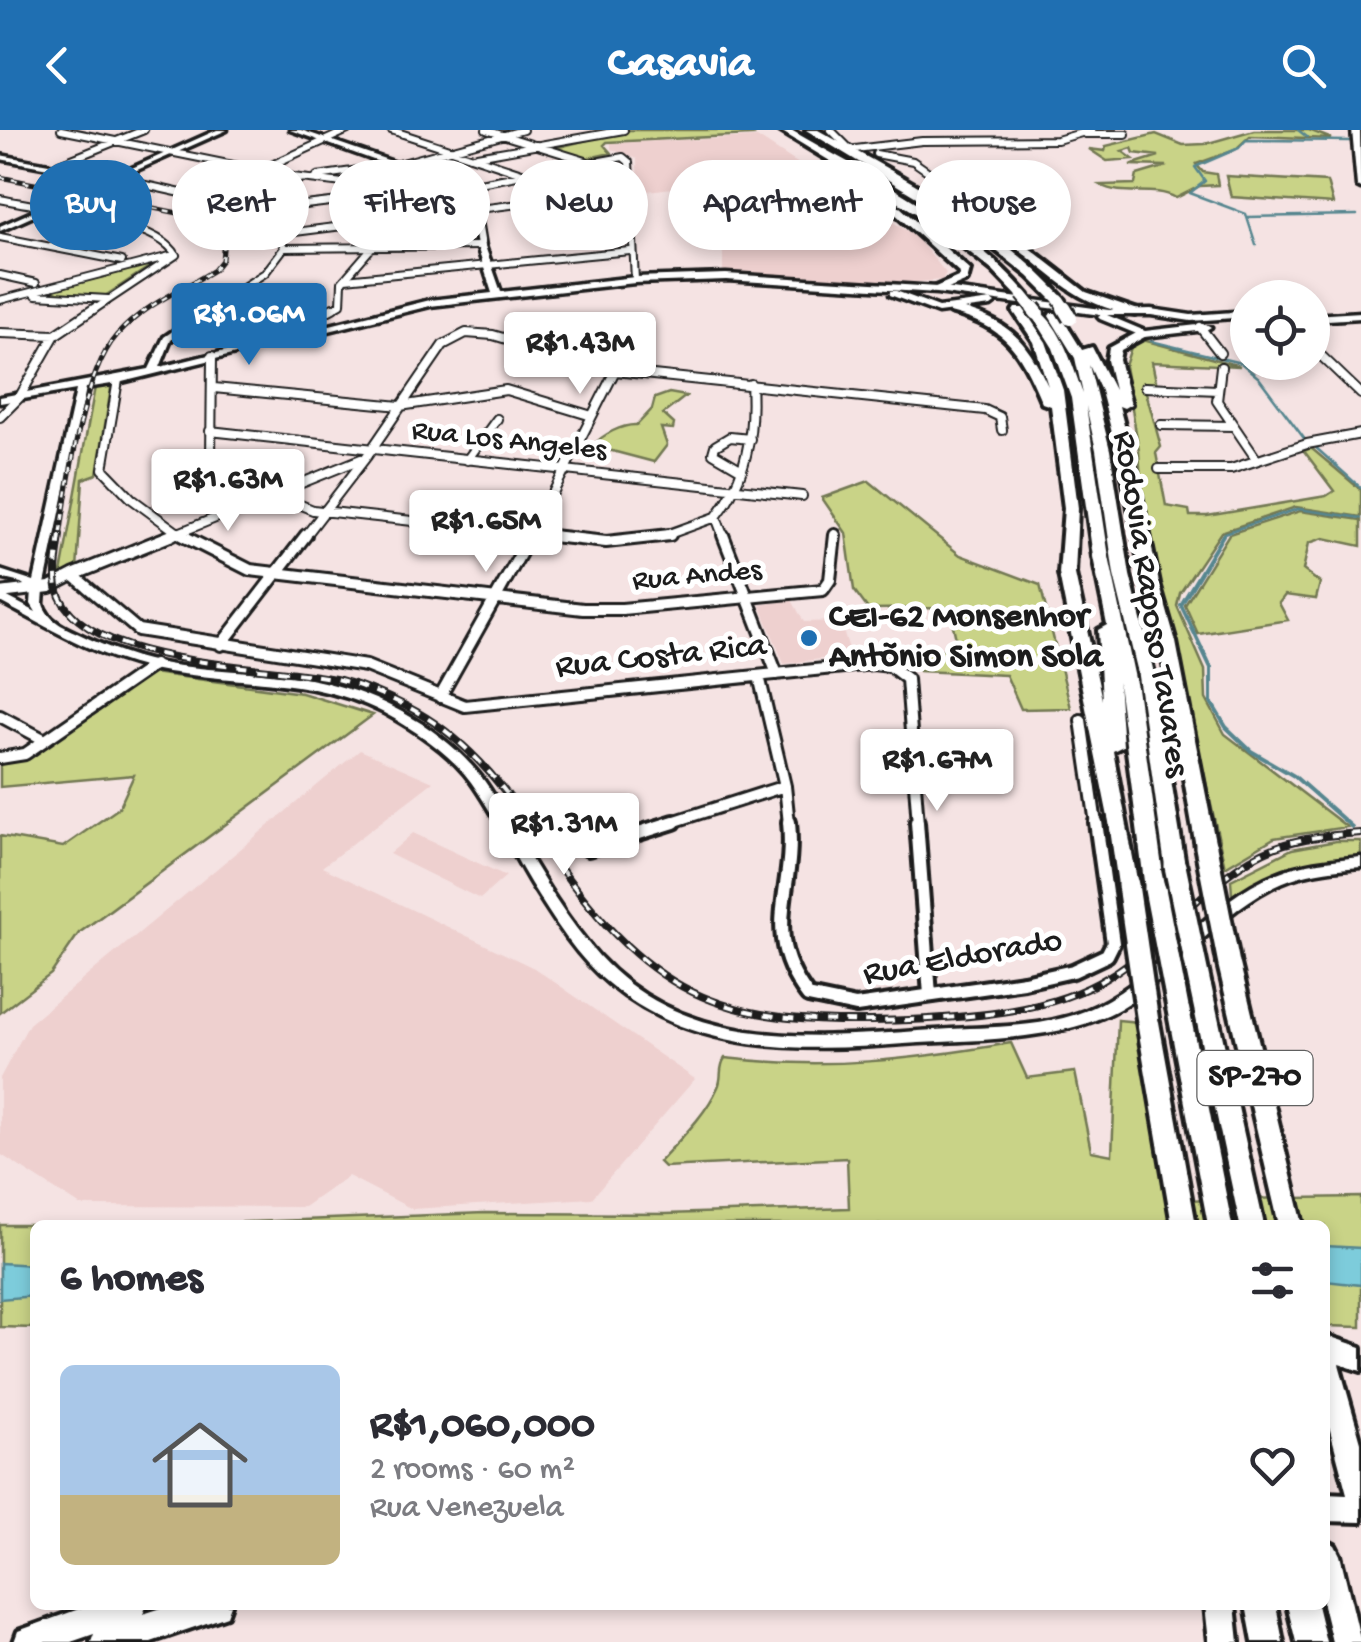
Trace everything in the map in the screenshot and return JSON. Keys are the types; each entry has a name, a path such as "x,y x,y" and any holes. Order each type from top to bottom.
{"highway":[{"name":"SP-270","path":"769,130 819,160"},
{"name":"Rodovia Raposo Tavares","path":"784,130 940,222 1000,270 1033,307"},
{"name":"Rodovia Raposo Tavares","path":"796,130 941,212 987,244 1059,348 1078,398 1101,556 1128,688 1155,889 1219,1220"},
{"name":"SP-270","path":"812,130 916,188"},
{"name":"SP-270","path":"896,206 966,251 1006,293 1033,307 1062,311"},
{"path":"896,210 966,272 964,279 937,290"},
{"name":"SP-270","path":"1006,250 1024,263 1062,311 1108,390 1168,642 1229,964 1290,1220"},
{"path":"1027,250 1085,300 1135,311"},
{"path":"1033,307 1051,367 1062,432"},
{"path":"954,310 1001,324 1012,336 1031,364 1062,432"},
{"name":"Rodovia Raposo Tavares","path":"1062,311 1080,358 1099,433 1122,574 1145,669 1174,866 1251,1220"},
{"path":"1135,510 1134,440 1113,360 1120,343 1144,334"},
{"name":"SP-270","path":"1062,432 1072,530 1066,553 1068,574 1119,822 1148,1022 1183,1220"},
{"path":"1101,556 1119,822"},
{"path":"1330,1349 1361,1359"},
{"path":"1330,1379 1361,1493"},
{"path":"1330,1507 1361,1508"},
{"path":"1330,1573 1348,1642"},
{"path":"29,1642 118,1610"},
{"path":"106,1642 201,1610"},
{"path":"1221,1610 1224,1642"},
{"path":"1262,1610 1268,1642"},
{"path":"1303,1610 1312,1642"}],"main road":[{"path":"152,161 223,130"},
{"path":"294,130 380,160"},
{"path":"1356,130 1361,186"},
{"path":"0,157 30,163"},
{"path":"0,229 30,216"},
{"path":"483,250 497,294"},
{"path":"0,400 118,380 430,303 635,280 715,277 937,290 1088,310 1191,318 1230,315"},
{"path":"870,287 954,310 1002,303 1104,317 1144,334 1230,324"},
{"path":"922,304 918,296 937,290"},
{"path":"152,371 167,339 220,302 308,324 336,326"},
{"path":"1330,311 1361,307"},
{"path":"1160,314 1174,322 1172,330"},
{"path":"1330,314 1361,315"},
{"path":"51,624 37,604 38,588 82,388"},
{"path":"1,574 38,588"},
{"path":"0,595 111,653 154,665 329,688 403,720 456,756 476,779 579,941 613,979 652,1008 764,1043 892,1039 1072,1022 1095,1016 1120,1001 1220,913 1280,877 1308,868 1361,862"}],"street":[{"path":"61,130 209,160"},
{"path":"70,160 144,130"},
{"path":"278,160 348,130"},
{"path":"391,130 510,169"},
{"path":"486,130 584,160"},
{"path":"414,160 523,130"},
{"path":"472,157 624,130"},
{"path":"831,130 861,154 900,155 916,160"},
{"path":"942,130 954,140"},
{"path":"1007,130 1020,139"},
{"path":"861,154 954,140 1057,140 1089,132 1126,134"},
{"path":"593,160 616,156 624,160"},
{"path":"0,200 30,207"},
{"path":"152,233 175,251"},
{"path":"0,237 122,261"},
{"path":"220,302 263,276 282,250"},
{"path":"268,342 341,304 344,279 371,250"},
{"path":"19,292 36,283 175,251"},
{"path":"0,296 175,251"},
{"path":"0,417 20,398 54,336 175,251"},
{"path":"344,279 630,251 635,280"},
{"path":"97,267 106,262 104,258"},
{"path":"0,276 36,283"},
{"path":"16,279 19,292"},
{"path":"19,292 108,299"},
{"path":"1200,327 1220,353"},
{"path":"0,333 54,336"},
{"path":"221,645 369,453 442,345 456,334 493,335 615,371 985,410 1000,416 1002,430"},
{"path":"212,356 211,458 276,495 322,512 606,542 665,537 716,517 733,499 750,439 751,384"},
{"path":"1330,364 1361,394"},
{"path":"1221,367 1217,401 1258,460"},
{"path":"440,697 567,471 615,371"},
{"name":"Rua Andes","path":"118,380 103,468 114,483 225,562 274,573 494,600 622,610 823,590 830,580 835,534"},
{"path":"214,388 400,406 506,390 592,416"},
{"path":"1145,388 1218,390"},
{"path":"467,460 497,419"},
{"path":"1160,425 1234,426"},
{"name":"Rua Los Angeles","path":"210,431 369,453 802,496"},
{"path":"1158,470 1213,471 1311,443 1361,434"},
{"path":"742,470 713,453 715,446 730,437 750,439"},
{"path":"323,445 349,465"},
{"path":"0,595 38,588 73,575 349,465 369,453"},
{"path":"716,517 777,674"},
{"name":"Rua Costa Rica","path":"73,575 138,630 366,666 465,706 890,666 907,679 930,995"},
{"path":"0,758 25,754 154,665"},
{"path":"588,849 786,786 759,676"},
{"path":"0,716 45,740"},
{"name":"Rua Eldorado","path":"786,786 790,853 778,932 784,963 808,996 856,1006 1073,972 1106,954 1113,943 1081,720"}],"shaded area":[{"path":"757,137 792,160 668,160 668,189 648,191 648,160 637,160 611,149 611,143"},
{"path":"896,224 915,236 916,250 927,250 946,273 942,280 905,283 723,272 723,250 896,250"},
{"name":"CEI-62 Monsenhor Antõnio Simon Sola","path":"792,600 804,622 840,621 851,655 784,664 760,605"},
{"path":"360,750 433,782 322,867 534,968 695,1079 592,1198 412,1209 348,1176 304,1207 81,1206 0,1154 0,1078 29,1024"},
{"path":"413,833 506,876 480,899 389,854"}],"green space":[{"path":"627,130 743,130 752,135 607,142 604,145 611,153 584,159 555,148"},
{"path":"1254,130 1309,130 1332,139 1250,136 1235,150 1196,164 1203,172 1216,174 1218,185 1200,186 1176,198 1100,185 1135,184 1137,175 1167,166 1130,165 1159,156 1134,153 1132,148 1122,151 1133,159 1107,161 1089,149 1105,151 1106,146 1156,134 1183,145 1205,144"},
{"path":"1226,176 1327,182 1333,204 1231,197"},
{"path":"155,263 105,296 46,292 47,291"},
{"path":"1143,340 1230,363 1152,362 1157,386 1144,385 1161,447 1156,453 1166,506 1189,510 1190,516 1207,516 1326,496 1334,491 1304,451 1311,448 1361,490 1361,517 1296,507 1221,532 1180,593 1177,606 1205,670 1206,699 1225,734 1347,827 1274,838 1225,867 1142,498 1139,451 1125,366 1131,347"},
{"path":"95,387 111,388 97,474 83,479 77,570 61,573"},
{"path":"669,393 686,396 663,414 674,424 673,429 661,428 667,445 654,462 593,446 613,431 637,425 652,409 655,398"},
{"path":"869,481 960,555 1040,585 1071,708 1021,709 1006,675 920,671 915,652 958,648 949,608 868,609 854,590 846,533 822,498"},
{"path":"1300,511 1361,520 1361,546 1324,538 1309,543 1303,570 1320,583 1316,599 1285,595 1279,603 1288,620 1198,634 1185,605 1229,534"},
{"path":"152,673 302,693 373,715 79,933 51,974 0,1013 0,836 63,847 119,808 134,775 0,787 0,762 28,759"},
{"path":"1361,841 1361,859 1294,868 1232,895 1231,880 1292,849"},
{"path":"1118,1020 1138,1022 1170,1200 1361,1197 1361,1327 1330,1326 1330,1220 301,1220 849,1208 847,1158 664,1167 659,1162 713,1098 725,1058 834,1063 1011,1043 1027,1078 1075,1072 1091,1151 1112,1155"},
{"path":"0,1225 30,1225 30,1328 0,1327"}],"water":[{"path":"1330,1246 1361,1248 1361,1285 1330,1282"},
{"path":"0,1263 30,1265 30,1296 0,1299"}],"waterway":[{"path":"1298,130 1307,137"},
{"path":"1256,245 1246,214 1190,193 1205,181 1195,167 1239,148 1246,140 1352,141"},
{"path":"1247,217 1357,215"},
{"path":"1151,341 1241,363 1259,378 1306,441"},
{"path":"1314,446 1361,488"},
{"path":"1221,538 1224,533 1298,509 1361,518"},
{"path":"1223,535 1181,605 1211,668 1211,702 1226,727 1251,751 1294,776 1352,827"}],"railway":[{"path":"0,177 183,214 210,224 224,239 222,260 214,270 138,315 105,353 78,432 60,538"},
{"path":"60,535 56,574 60,597 79,621 108,638 188,660 340,680 382,695 427,718 464,747 496,780 616,935 653,968 692,992 736,1008 842,1021 959,1017 1037,1005 1086,989 1108,977 1150,945 1209,890 1252,859 1297,841 1361,833"}],"place":[{"name":"CEI-62 Monsenhor Antõnio Simon Sola","path":"809,638"}]}
